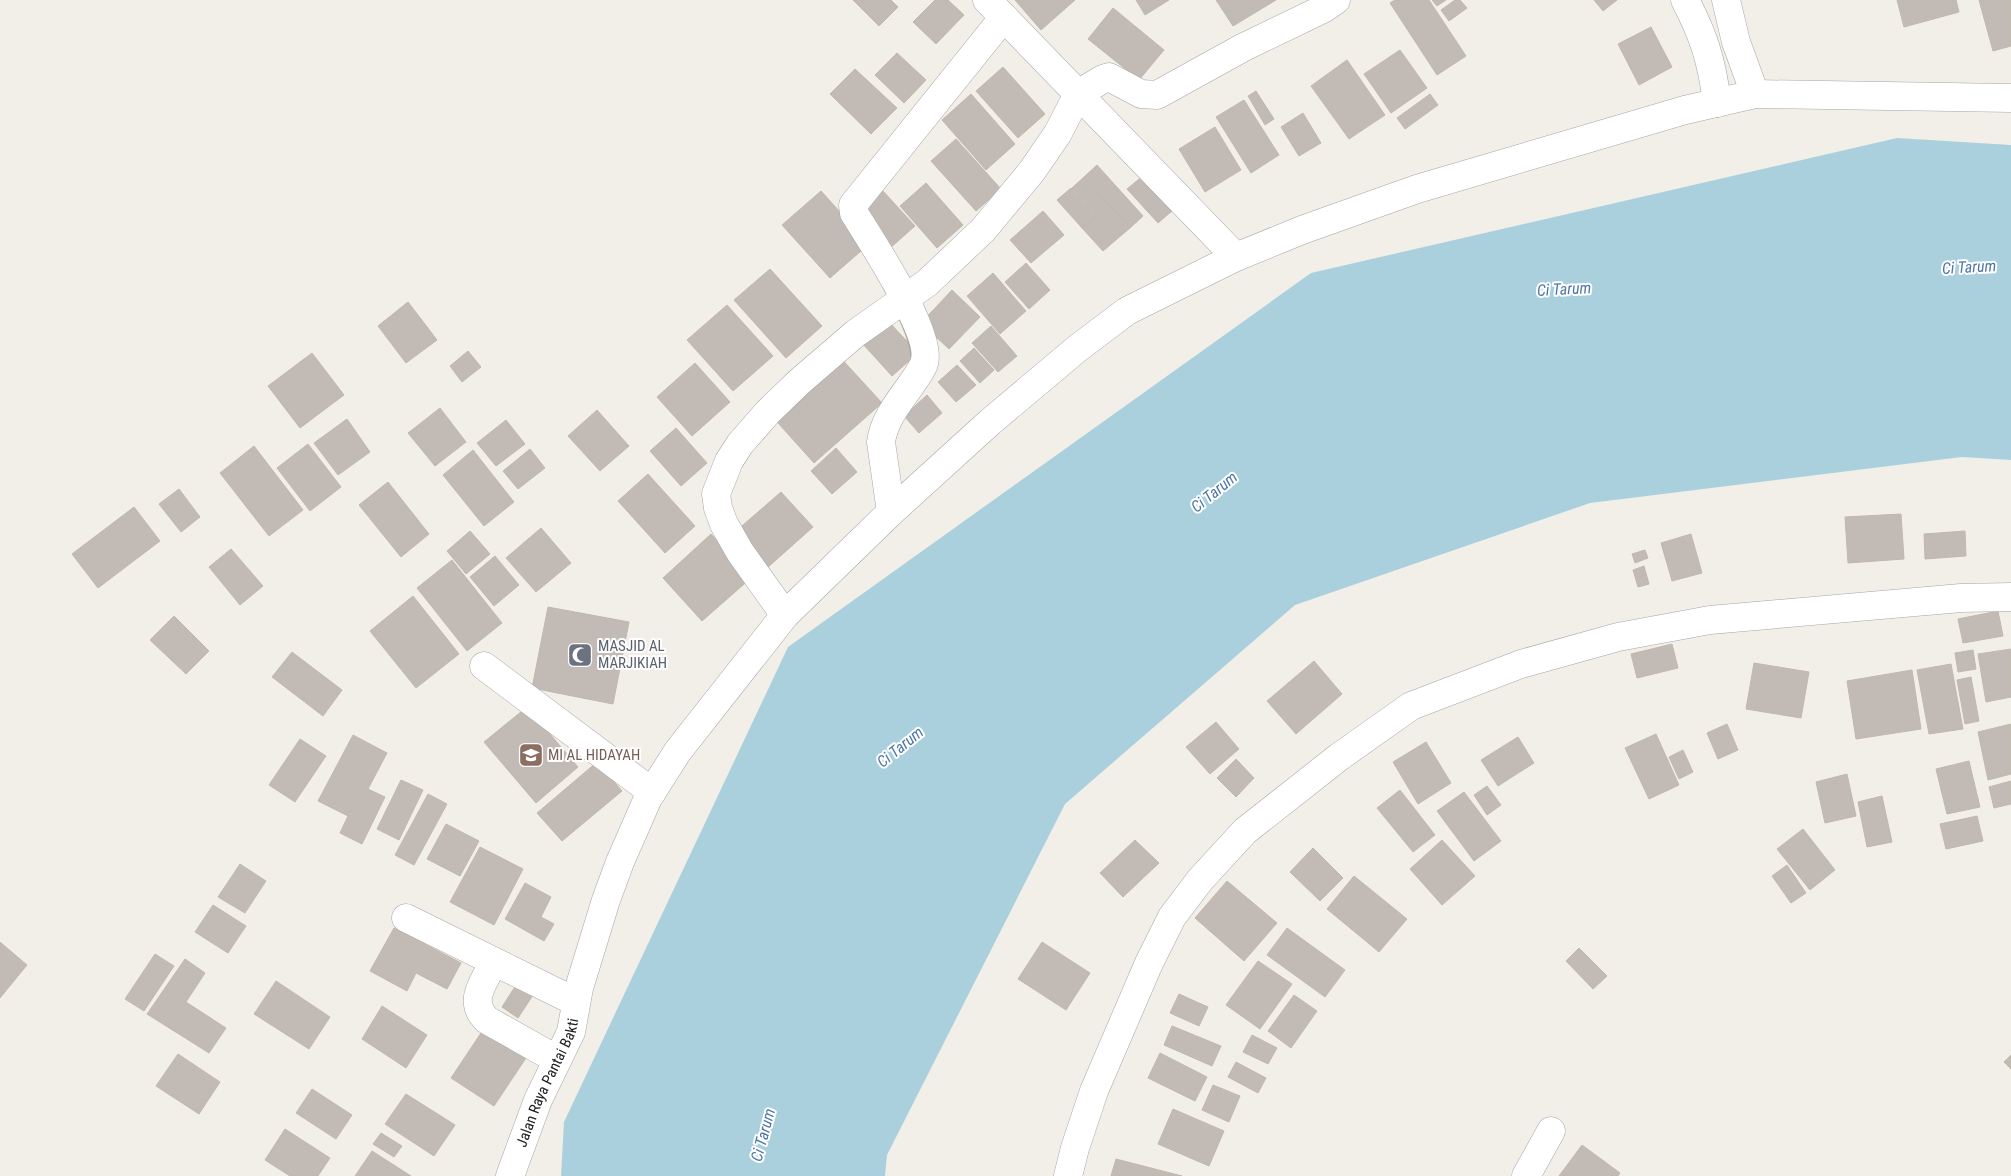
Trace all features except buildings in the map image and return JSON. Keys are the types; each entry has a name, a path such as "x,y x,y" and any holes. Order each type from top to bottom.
{"street":[{"path":"785,615 740,552 724,524 718,508 716,494 728,461 768,412 799,382 856,333 927,283 984,230 1032,171 1058,133 1078,94 1102,79 1109,77 1141,94 1157,95 1244,47 1323,9 1336,0"},
{"path":"1685,0 1708,49 1713,71 1737,98"},
{"path":"1726,0 1736,42 1737,98"},
{"path":"891,512 881,442 882,433 906,390 923,366 926,355 905,298 854,213 853,205 995,8 1236,257"},
{"path":"1708,49 1736,42"},
{"name":"Jalan Raya Pantai Bakti","path":"510,1176 538,1100 570,1032 577,995 620,862 652,792 678,751 785,615 891,512 990,422 1078,348 1127,311 1236,257 1302,230 1417,189 1685,110 1737,98 2011,98"},
{"path":"1068,1176 1094,1091 1149,963 1172,917 1200,880 1245,831 1339,757 1411,706 1522,664 1618,637 1710,620 1961,598 2011,597"},
{"path":"484,666 652,792"},
{"path":"406,918 494,962 577,995"},
{"path":"494,962 477,997 476,1005 479,1010 487,1020 556,1060"},
{"path":"1526,1176 1551,1131"}],"water":[{"name":"Ci Tarum","path":"1897,138 2011,145 2011,460 1962,457 1590,503 1295,605 1065,804 887,1155 885,1176 561,1176 564,1122 788,647 1311,273"}],"place":[{"name":"MASJID AL MARJIKIAH","path":"580,655"},
{"name":"MI AL HIDAYAH","path":"531,755"}]}
